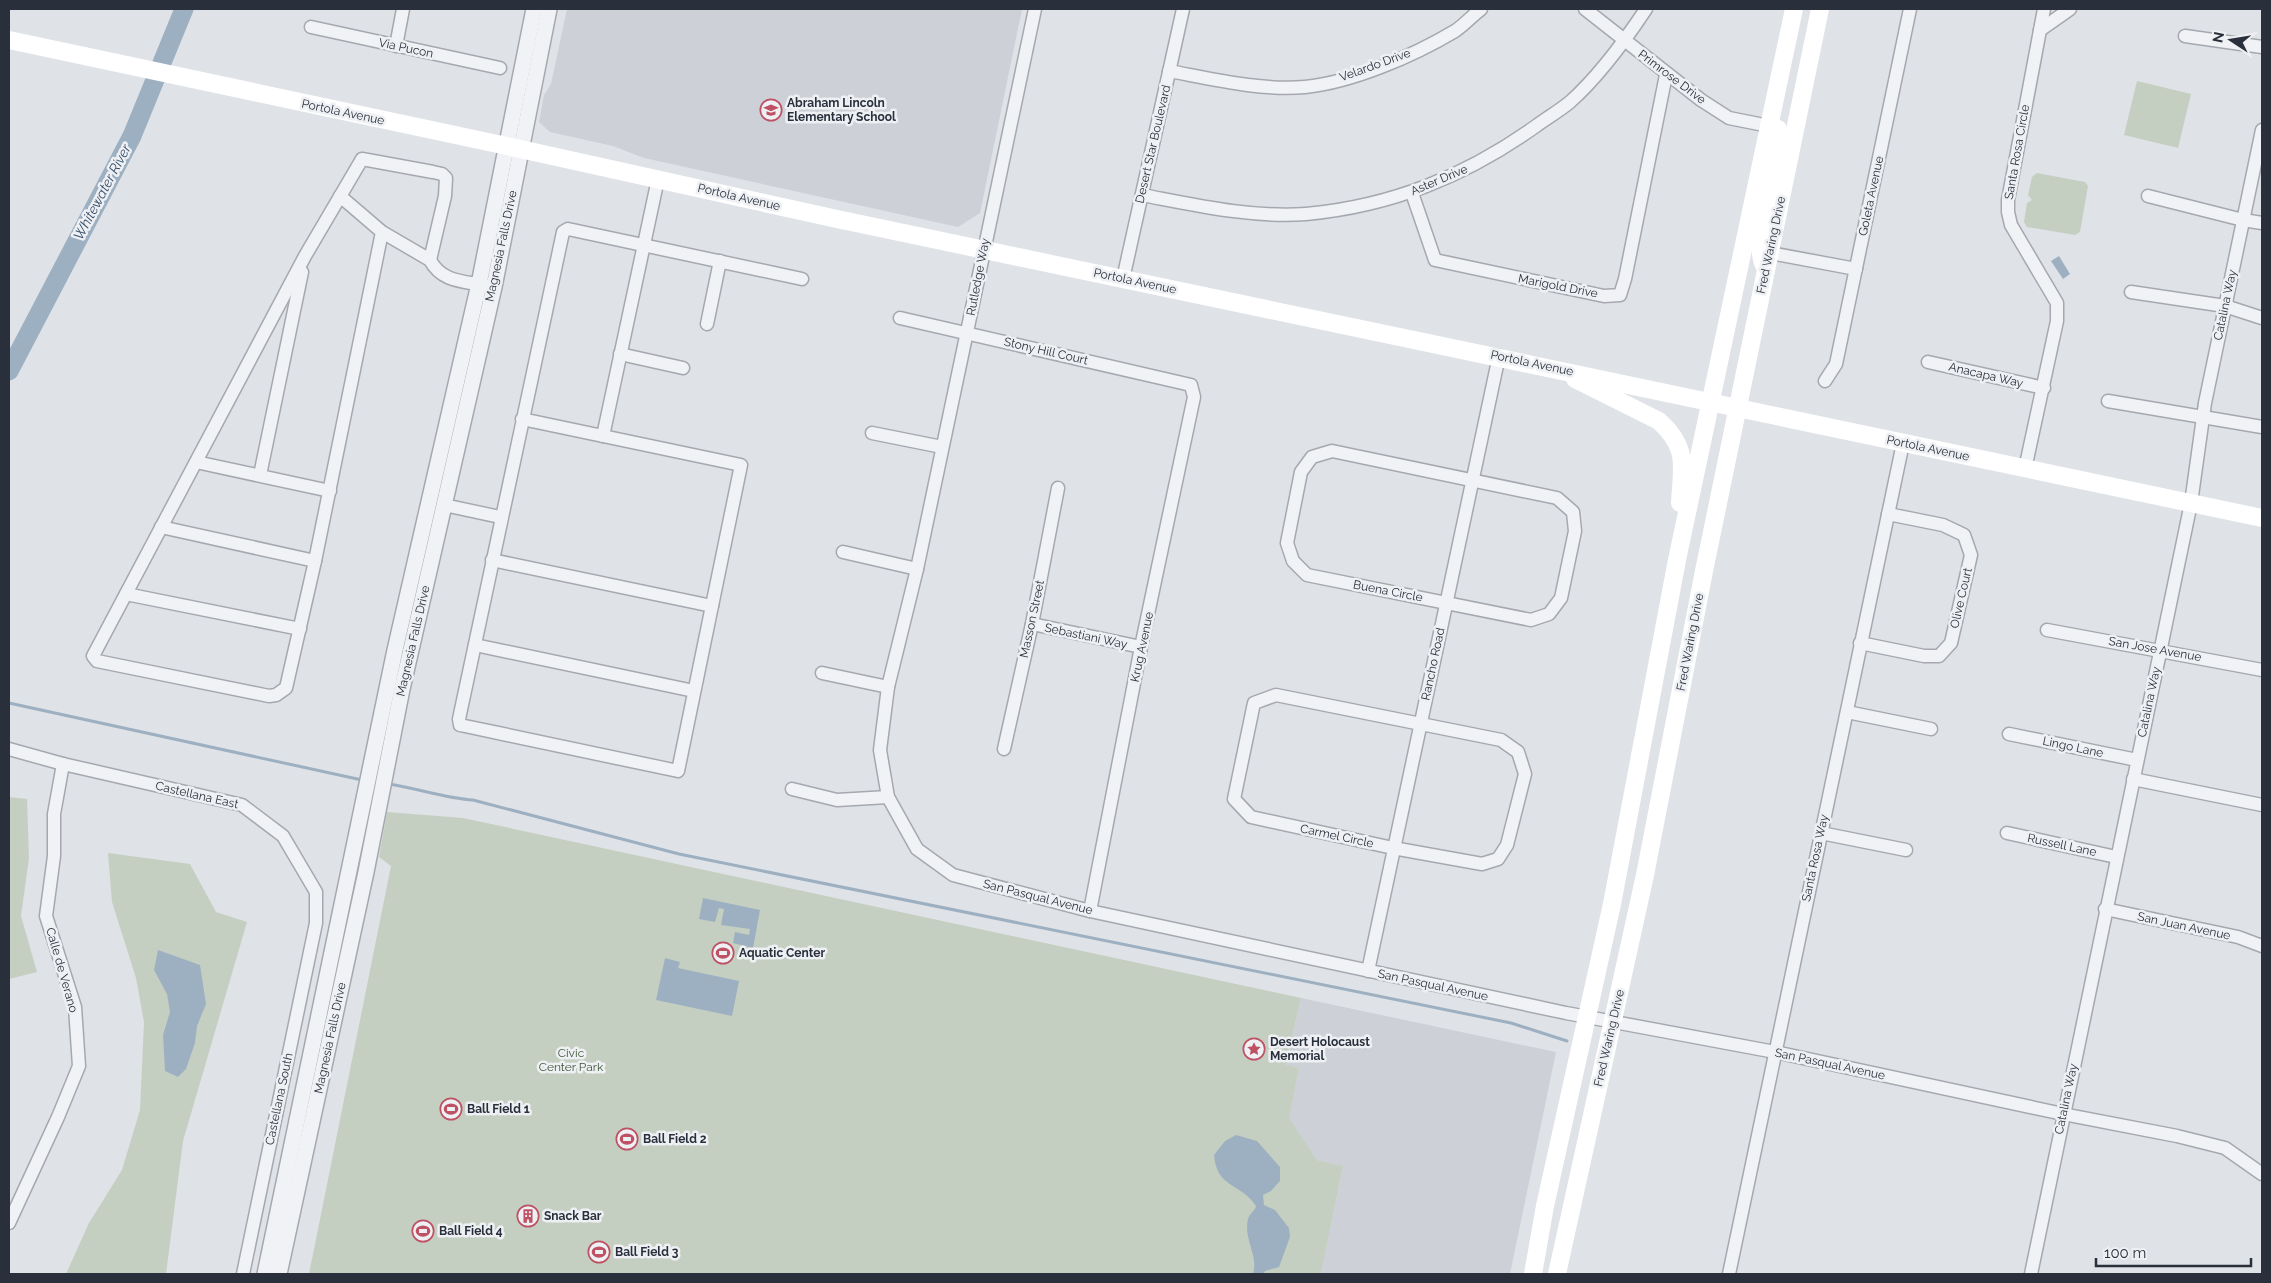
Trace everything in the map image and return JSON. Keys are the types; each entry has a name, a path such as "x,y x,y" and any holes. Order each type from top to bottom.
{"main road":[{"path":"1534,1274 1545,1206 1612,904 1677,560 1794,9"},
{"name":"Fred Waring Drive","path":"1557,1274 1645,875 1704,571 1820,9"},
{"name":"Portola Avenue","path":"9,40 1123,279 1738,406 1903,443 2262,518"},
{"path":"1768,262 1760,259 1759,241 1780,144 1778,129 1769,126"},
{"path":"1552,368 1659,421 1678,442 1682,457 1677,560"}],"street":[{"path":"396,46 403,9"},
{"name":"Magnesia Falls Drive","path":"514,147 534,9"},
{"name":"Magnesia Falls Drive","path":"265,1274 379,764 444,505 514,147 549,9"},
{"name":"Rutledge Way","path":"921,545 1035,9"},
{"name":"Desert Star Boulevard","path":"1123,279 1183,9"},
{"name":"Velardo Drive","path":"1169,71 1241,84 1305,87 1352,76 1401,58 1456,30 1481,9"},
{"name":"Primrose Drive","path":"1585,9 1666,75 1729,118 1769,126"},
{"name":"Aster Drive","path":"1142,195 1225,211 1304,214 1356,207 1412,193 1500,151 1570,102 1625,41 1646,9"},
{"name":"Goleta Avenue","path":"1825,381 1836,364 1910,9"},
{"name":"Santa Rosa Circle","path":"2025,469 2057,322 2056,303 2011,225 2008,212 2011,179 2044,9"},
{"path":"2040,30 2070,9"},
{"name":"Via Pucon","path":"311,27 500,68"},
{"path":"2186,36 2262,47"},
{"name":"Marigold Drive","path":"1412,193 1435,260 1604,296 1620,295 1626,279 1666,75"},
{"name":"Catalina Way","path":"2031,1274 2105,909 2191,503 2203,418 2262,130"},
{"path":"382,232 330,490 290,679 286,688 276,695 269,696 97,661 93,656 306,256 362,158 442,174 446,178 447,185 430,260"},
{"path":"603,436 658,179"},
{"path":"340,196 382,232 430,260 436,271 444,276 486,285"},
{"path":"2148,196 2262,223"},
{"path":"522,419 741,465 678,771 460,725 458,719 475,645 500,517 563,232 568,229 802,279"},
{"path":"260,475 306,256"},
{"path":"707,324 720,261"},
{"path":"1768,262 1856,269"},
{"name":"Magnesia Falls Drive","path":"379,764 407,594 486,285"},
{"path":"2131,292 2225,306 2262,318"},
{"name":"Stony Hill Court","path":"900,318 1192,384"},
{"path":"620,354 682,368"},
{"name":"Rancho Road","path":"1368,971 1393,848 1474,481 1499,356"},
{"name":"Anacapa Way","path":"1928,362 2044,388"},
{"name":"Krug Avenue","path":"1090,911 1141,647 1194,397 1192,384"},
{"path":"2108,401 2262,427"},
{"path":"872,433 942,448"},
{"name":"Santa Rosa Way","path":"1729,1274 1903,443"},
{"name":"Buena Circle","path":"1332,452 1474,481 1557,498 1572,512 1575,530 1561,598 1549,614 1531,620 1307,575 1293,561 1287,543 1301,472 1312,458 1332,452"},
{"path":"196,462 330,490"},
{"name":"Masson Street","path":"1004,749 1032,624 1058,488"},
{"path":"444,505 500,517"},
{"name":"Olive Court","path":"1860,643 1924,656 1939,656 1951,643 1971,555 1964,535 1944,525 1888,514"},
{"path":"161,527 315,560"},
{"name":"San Pasqual Avenue","path":"921,545 917,569 888,687 880,750 888,797 917,849 953,875 1090,911 1368,971 1586,1016 1775,1052 2063,1114 2177,1136 2225,1148 2262,1174"},
{"path":"843,552 917,569"},
{"path":"492,560 712,606"},
{"path":"126,594 300,629"},
{"name":"Sebastiani Way","path":"1032,624 1141,647"},
{"name":"San Jose Avenue","path":"2047,630 2262,670"},
{"path":"475,645 694,691"},
{"path":"822,673 888,687"},
{"name":"Carmel Circle","path":"1276,695 1420,724 1500,740 1518,752 1525,774 1508,845 1498,858 1482,864 1393,848 1251,817 1234,799 1254,703 1276,695"},
{"path":"1847,712 1931,729"},
{"name":"Lingo Lane","path":"2009,734 2137,760"},
{"name":"Castellana East","path":"9,748 63,764 242,805 283,836 316,892 316,923"},
{"name":"Calle de Verano","path":"9,1223 58,1117 79,1066 76,1007 46,916 54,856 54,814 63,764"},
{"path":"2133,779 2262,805"},
{"path":"792,789 837,800 888,797"},
{"name":"Magnesia Falls Drive","path":"279,1274 366,872 360,861 370,807"},
{"path":"1821,833 1906,850"},
{"name":"Russell Lane","path":"2007,833 2116,857"},
{"name":"San Juan Avenue","path":"2105,909 2238,937 2262,946"},
{"name":"Castellana South","path":"242,1274 316,923"}],"shaded area":[{"name":"Abraham Lincoln Elementary School","path":"567,9 1022,9 980,213 958,227 644,158 613,146 550,132 539,122 544,95 551,84"},
{"path":"1301,998 1556,1052 1510,1274 1321,1274 1343,1166 1317,1160 1288,1118 1299,1068 1286,1066"}],"green space":[{"path":"2137,81 2191,94 2178,148 2124,135"},
{"path":"2037,173 2085,182 2088,186 2080,232 2075,235 2027,227 2024,222 2027,203 2032,200 2028,195 2032,177"},
{"path":"9,797 27,799 29,858 21,916 37,972 9,979"},
{"name":"Civic Center Park","path":"387,812 463,818 1301,998 1286,1065 1299,1068 1289,1118 1317,1160 1343,1166 1321,1274 309,1274 391,866 379,857"},
{"path":"108,853 190,864 216,912 247,922 183,1141 166,1274 66,1274 89,1223 122,1170 140,1110 144,1022 136,978 112,902"}],"water":[{"path":"2059,256 2070,274 2063,279 2051,261"},
{"path":"703,898 760,910 753,948 733,943 735,932 749,935 750,929 721,925 724,909 719,908 715,922 699,919"},
{"path":"158,950 200,965 206,1004 197,1026 195,1043 186,1069 178,1077 165,1071 163,1035 170,1012 167,994 154,970"},
{"path":"665,958 680,962 678,968 739,981 732,1016 656,1000"},
{"path":"1236,1135 1257,1141 1280,1167 1280,1181 1271,1191 1263,1195 1264,1205 1275,1210 1289,1228 1290,1237 1279,1267 1265,1271 1263,1274 1253,1274 1254,1261 1247,1226 1248,1219 1256,1206 1250,1198 1224,1180 1216,1166 1214,1155 1225,1141"}],"waterway":[{"name":"Whitewater River","path":"9,371 132,136 184,9"},
{"path":"9,703 362,780"},
{"path":"388,784 473,800 679,854 1511,1023 1567,1041"}],"place":[{"name":"Abraham Lincoln Elementary School","path":"771,110"},
{"name":"Aquatic Center","path":"723,953"},
{"name":"Desert Holocaust Memorial","path":"1254,1049"},
{"name":"Ball Field 1","path":"451,1109"},
{"name":"Ball Field 2","path":"627,1139"},
{"name":"Snack Bar","path":"528,1216"},
{"name":"Ball Field 4","path":"423,1231"},
{"name":"Ball Field 3","path":"599,1252"}]}
